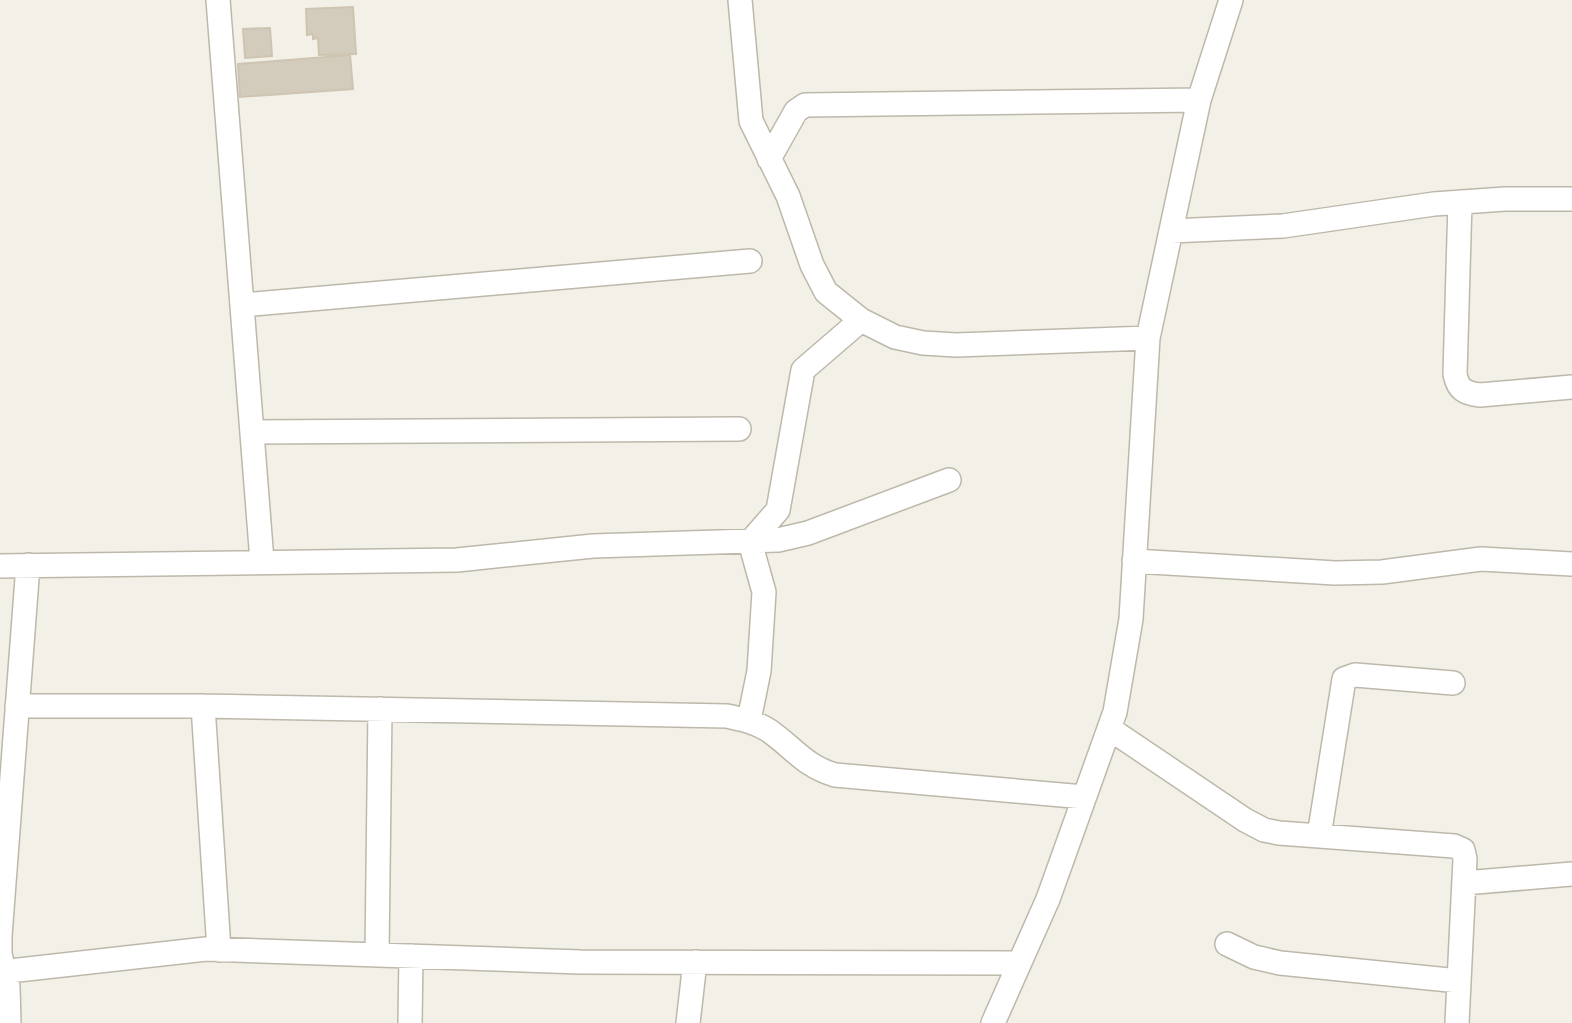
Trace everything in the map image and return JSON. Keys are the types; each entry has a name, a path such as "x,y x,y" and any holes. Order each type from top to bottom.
{"street":[{"path":"218,0 261,561"},
{"path":"740,0 751,121 788,196 812,265 826,292 862,320 895,337 922,343 956,345 1148,338"},
{"path":"993,1023 1048,899 1115,712 1131,619 1148,338 1199,100 1231,0"},
{"path":"769,159 790,120 796,111 805,105 1199,100"},
{"path":"1171,231 1283,226 1363,213 1460,202 1572,199"},
{"path":"1460,202 1455,374 1458,386 1466,393 1480,395 1572,387"},
{"path":"242,305 750,261"},
{"path":"750,542 778,510 803,370 862,320"},
{"path":"251,432 740,429"},
{"path":"0,566 457,560 593,546 778,540 808,533 949,480"},
{"path":"749,720 759,671 764,592 750,542"},
{"path":"1134,561 1335,573 1382,572 1481,559 1572,564"},
{"path":"9,1023 0,936 28,565"},
{"path":"1319,836 1344,679 1355,675 1454,683"},
{"path":"17,706 203,706 727,716 749,720 768,730 818,770 835,775 1084,797"},
{"path":"203,706 219,950"},
{"path":"377,955 380,709"},
{"path":"1110,729 1264,830 1454,846 1463,850 1465,859 1457,1023"},
{"path":"1464,883 1572,874"},
{"path":"1227,944 1254,957 1280,963 1460,981"},
{"path":"2,972 206,949 580,962 1019,963"},
{"path":"410,1023 411,956"},
{"path":"688,1023 695,962"}],"building":[{"path":"353,7 356,54 319,55 318,38 313,39 313,34 307,35 306,9"},
{"path":"270,28 272,56 245,58 243,29"},
{"path":"350,55 353,89 240,97 238,64"}]}
